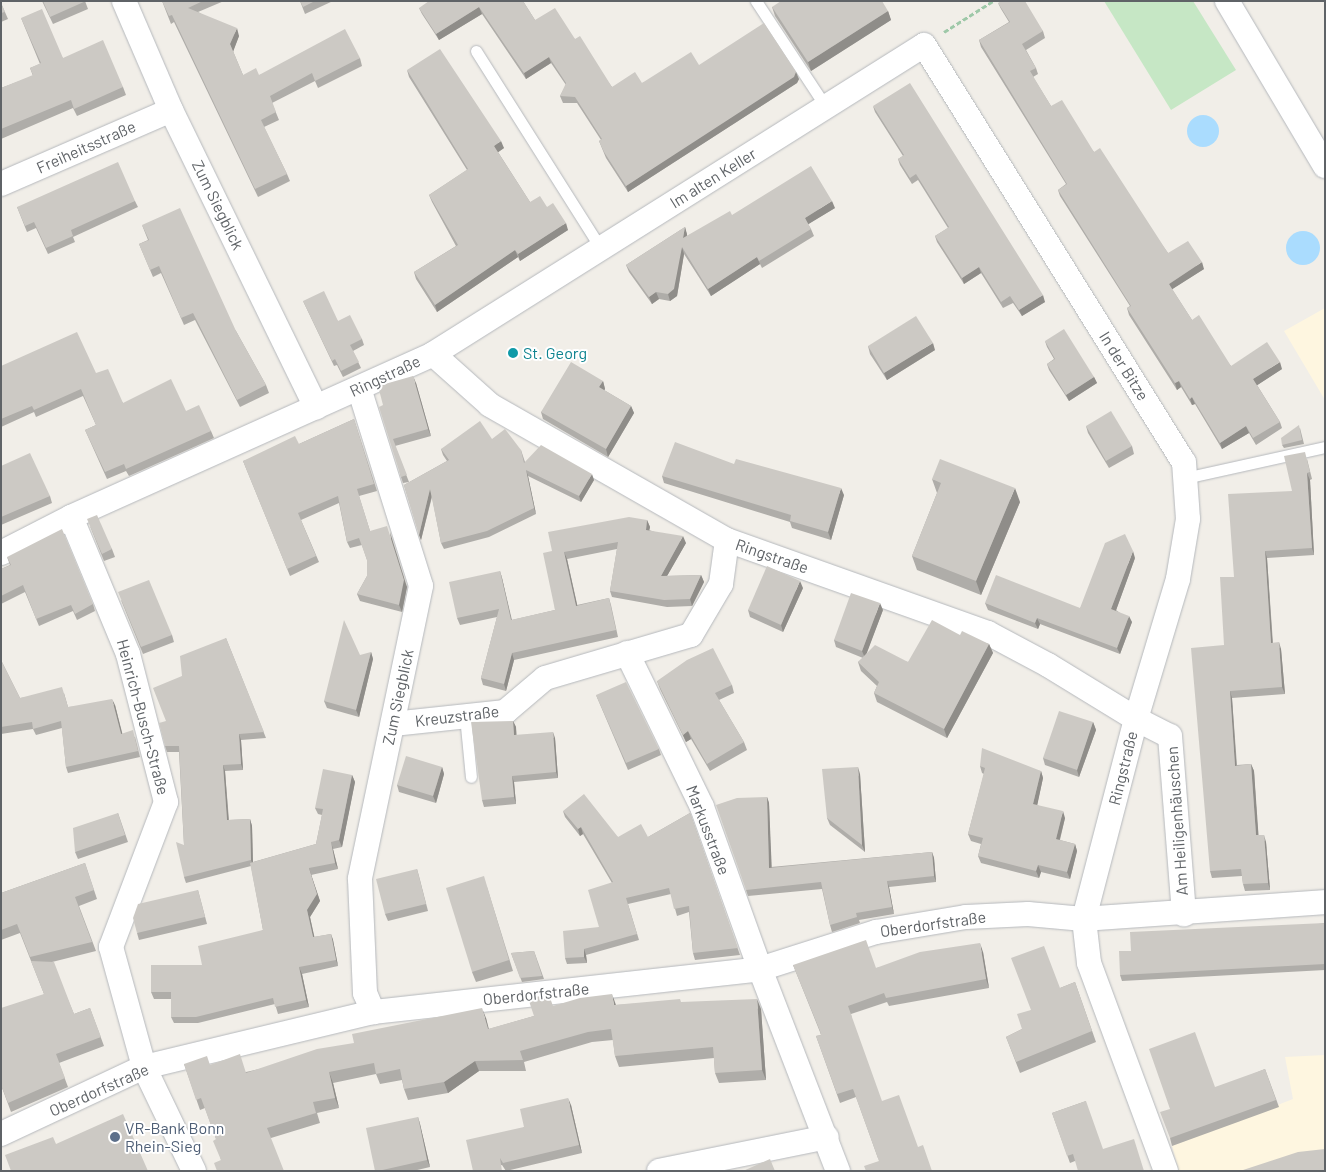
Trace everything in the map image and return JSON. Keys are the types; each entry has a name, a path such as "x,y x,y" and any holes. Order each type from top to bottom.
{"street":[{"name":"Zum Siegblick","path":"124,1 171,110 316,407"},
{"path":"1227,1 1325,166"},
{"name":"Im alten Keller","path":"433,354 924,44"},
{"name":"In der Bitze","path":"924,44 1184,462 1188,519 1178,579 1136,719"},
{"name":"Freiheitsstraße","path":"1,184 171,110"},
{"name":"Ringstraße","path":"1,553 71,517 433,354 490,405 727,540 988,633 1048,665 1136,719 1084,919 1089,963 1166,1171"},
{"name":"Zum Siegblick","path":"359,388 421,586 360,879 365,993 373,1012"},
{"name":"Heinrich-Busch-Straße","path":"71,517 128,654 166,802 111,947 144,1067 194,1171"},
{"path":"627,653 692,635 721,584 727,540"},
{"name":"Kreuzstraße","path":"393,724 505,712 545,678 627,653"},
{"name":"Markusstraße","path":"627,653 702,807 760,969 827,1137 838,1171"},
{"name":"Am Heiligenhäuschen","path":"1136,719 1170,736 1184,914"},
{"name":"Am Heiligenhäuschen","path":"1084,919 1184,914 1325,902"},
{"name":"Oberdorfstraße","path":"1,1134 144,1067 373,1012 760,969 876,932 966,917 1028,914 1084,919"},
{"path":"660,1171 827,1137"}],"lane":[{"path":"756,1 826,107"},
{"path":"476,51 601,249"},
{"path":"1185,478 1325,447"},
{"path":"465,716 471,778"}],"path":[{"path":"924,44 993,1"}],"shaded area":[{"path":"1325,308 1325,400 1284,331"},
{"path":"1325,1055 1325,1171 1179,1171 1172,1146 1293,1099 1285,1057"}],"green space":[{"path":"1104,1 1193,1 1236,70 1171,110"}],"water":[{"path":"1203,115 1209,116 1214,120 1218,125 1218,137 1214,142 1209,146 1203,147 1197,146 1192,142 1188,137 1187,131 1188,125 1192,120 1197,116"},
{"path":"1303,231 1315,236 1320,248 1315,260 1303,265 1291,260 1286,248 1291,236"}],"building":[{"path":"43,1 86,1 50,17"},
{"path":"162,1 203,1 188,8 237,28 230,44 243,75 256,68 259,75 345,29 360,58 315,81 312,73 270,96 276,112 261,120 287,174 255,189 172,15 169,16"},
{"path":"300,1 315,1 303,7"},
{"path":"429,1 523,1 535,20 555,8 575,39 580,36 612,87 635,72 642,83 691,52 699,65 764,23 796,72 794,77 626,186 604,152 599,141 602,139 575,97 560,96 566,83 549,57 524,73 479,7 436,34 419,8"},
{"path":"781,1 882,1 888,11 808,62 772,7"},
{"path":"1001,1 1025,1 1043,31 1022,44 1036,68 1030,71 1051,106 1062,100 1094,152 1100,148 1168,253 1188,241 1202,262 1169,284 1192,320 1199,315 1231,366 1267,342 1280,362 1253,379 1280,422 1253,438 1246,426 1220,443 1192,397 1190,399 1179,381 1175,383 1127,308 1131,306 1058,190 1067,184 979,40 1010,22 998,3"},
{"path":"1,3 5,12 1,13"},
{"path":"42,9 63,58 103,40 123,87 74,109 71,100 1,129 1,88 33,75 30,68 41,63 21,18"},
{"path":"440,49 501,141 494,146 530,202 540,196 547,207 553,203 566,223 518,254 515,250 435,305 414,272 458,245 429,195 468,169 407,70"},
{"path":"910,83 1043,295 1019,310 1010,296 1001,302 979,267 962,278 935,236 949,227 916,174 910,178 898,159 904,155 873,106"},
{"path":"118,162 135,201 71,230 73,236 46,248 34,222 25,226 17,207"},
{"path":"811,166 832,201 805,218 811,229 759,261 757,257 708,289 682,247 674,289 668,294 656,292 649,297 626,265 685,227 683,238 730,211 732,215"},
{"path":"180,208 236,331 266,385 237,400 193,313 181,318 159,266 150,270 139,244 149,240 142,225"},
{"path":"324,291 338,321 350,315 362,339 350,345 359,362 341,371 335,359 332,361 303,301"},
{"path":"916,316 933,343 884,373 868,346"},
{"path":"1064,329 1094,377 1066,395 1047,364 1055,359 1045,341"},
{"path":"77,332 96,373 108,369 123,403 171,379 186,411 199,405 211,431 126,469 124,464 105,472 85,430 96,425 81,389 34,410 32,406 1,419 1,366"},
{"path":"571,362 603,381 599,387 631,406 606,449 541,412"},
{"path":"413,376 428,429 393,439 407,475 401,477 379,407 383,405 378,386"},
{"path":"1111,411 1132,446 1106,461 1086,426"},
{"path":"354,419 374,484 357,489 370,531 387,526 404,580 399,605 357,594 367,576 367,560 359,538 347,542 338,496 298,513 316,556 287,569 243,461 295,436 299,444"},
{"path":"480,421 492,439 505,429 521,450 524,463 541,445 592,474 579,496 526,470 534,508 487,531 441,543 430,489 419,535 404,485 449,460 441,449"},
{"path":"1299,425 1302,440 1282,445 1281,438"},
{"path":"675,442 734,464 736,459 841,488 828,532 790,521 791,515 662,476"},
{"path":"1305,452 1310,472 1307,473 1312,548 1265,551 1271,643 1279,642 1282,687 1230,691 1235,766 1251,764 1256,835 1264,835 1268,883 1243,884 1241,869 1210,871 1191,648 1224,645 1220,577 1234,577 1228,494 1292,491 1284,456"},
{"path":"30,453 50,496 1,517 1,466"},
{"path":"940,459 1015,488 976,581 912,556 941,483 932,479"},
{"path":"97,515 112,549 102,554 87,519"},
{"path":"629,517 647,520 646,530 683,536 661,576 701,575 690,599 664,600 610,591 618,542 564,552 576,606 609,598 616,630 512,653 504,684 481,678 499,609 457,618 449,582 500,571 511,620 555,610 543,553 552,551 548,532"},
{"path":"62,529 93,604 75,614 71,605 36,619 23,585 1,596 1,569 11,565 7,557"},
{"path":"1125,534 1133,551 1111,609 1129,616 1117,648 1037,618 1035,623 985,603 996,575 1080,608 1105,543"},
{"path":"767,566 800,581 781,625 748,610"},
{"path":"149,580 172,635 141,647 118,592"},
{"path":"851,593 880,603 862,651 834,640"},
{"path":"344,620 360,655 371,652 356,710 324,701"},
{"path":"932,620 960,635 962,631 989,644 944,729 874,693 879,682 858,662 875,645 908,662"},
{"path":"226,638 264,732 239,734 241,764 223,765 227,820 250,819 251,860 184,877 176,842 184,845 179,746 165,746 159,723 166,721 153,688 182,676 180,656"},
{"path":"713,648 732,685 715,693 744,742 707,764 688,731 683,735 657,681 687,660"},
{"path":"1,660 20,698 62,687 68,707 112,699 121,734 133,730 138,751 66,767 61,721 33,729 32,722 1,727"},
{"path":"626,682 659,749 626,763 596,695"},
{"path":"1059,711 1093,722 1077,770 1043,758"},
{"path":"513,721 514,735 553,732 556,772 512,776 514,797 482,800 471,722"},
{"path":"982,748 1041,771 1033,804 1063,811 1056,839 1075,844 1067,872 1038,865 1036,871 978,856 983,838 968,834 985,768 980,766"},
{"path":"406,756 442,767 433,796 397,785"},
{"path":"858,767 862,845 827,818 822,769"},
{"path":"323,769 352,775 339,840 331,842 335,863 309,868 317,894 307,910 313,937 331,934 336,960 299,967 306,1000 275,1007 273,998 196,1017 171,1017 171,992 151,992 151,965 202,965 198,946 263,930 250,863 316,844 323,809 315,808"},
{"path":"584,794 618,837 641,824 648,837 690,813 738,948 693,953 689,906 674,909 669,888 626,898 637,934 584,949 584,957 565,958 563,931 599,927 588,890 613,882 581,827 578,829 563,811"},
{"path":"767,797 769,868 932,852 934,876 887,881 892,907 856,913 857,917 830,925 821,882 746,890 716,805 737,798"},
{"path":"118,813 125,835 75,852 73,828"},
{"path":"85,863 94,890 75,897 92,942 30,957 17,924 1,930 1,893"},
{"path":"417,869 426,904 385,914 376,879"},
{"path":"484,876 509,960 472,972 446,888"},
{"path":"198,890 205,917 137,933 133,918 138,904"},
{"path":"1325,923 1325,964 1120,975 1119,951 1131,951 1130,932"},
{"path":"866,940 876,968 920,952 980,943 986,979 886,998 884,993 848,1006 882,1101 899,1095 918,1147 923,1145 932,1171 866,1171 864,1166 879,1161 853,1089 837,1094 816,1036 821,1035 820,1031 793,965"},
{"path":"1044,946 1060,988 1075,982 1092,1031 1016,1062 1006,1037 1022,1029 1017,1014 1031,1010 1011,958"},
{"path":"534,951 542,976 520,978 511,953"},
{"path":"31,961 54,962 74,1014 90,1008 101,1037 56,1054 65,1078 8,1103 1,1085 1,1008 44,994"},
{"path":"612,994 614,1005 680,999 681,1002 757,999 762,1070 715,1073 713,1047 615,1056 611,1029 588,1032 520,1051 523,1060 475,1061 444,1082 404,1089 400,1069 376,1074 374,1063 329,1072 335,1098 313,1102 316,1113 267,1128 284,1171 217,1171 214,1163 221,1160 213,1141 216,1139 201,1098 196,1100 184,1064 207,1056 210,1065 240,1054 246,1073 317,1049 354,1043 352,1034 482,1008 488,1029 534,1016 528,998 549,995 553,1006 580,998"},
{"path":"1195,1032 1215,1087 1265,1069 1276,1100 1170,1138 1160,1112 1170,1109 1149,1049"},
{"path":"568,1098 579,1145 503,1163 500,1158 502,1171 473,1171 466,1140 524,1127 520,1109"},
{"path":"1086,1101 1103,1149 1134,1139 1144,1171 1078,1171 1073,1154 1067,1156 1052,1113"},
{"path":"123,1114 148,1171 11,1171 5,1155 53,1137 56,1144"},
{"path":"418,1117 427,1160 375,1171 366,1128"},
{"path":"1325,1149 1325,1171 1240,1171 1298,1152"},
{"path":"770,1159 775,1171 743,1171"}],"place":[{"name":"St. Georg","path":"513,353"},
{"name":"VR-Bank Bonn Rhein-Sieg","path":"115,1137"}]}
